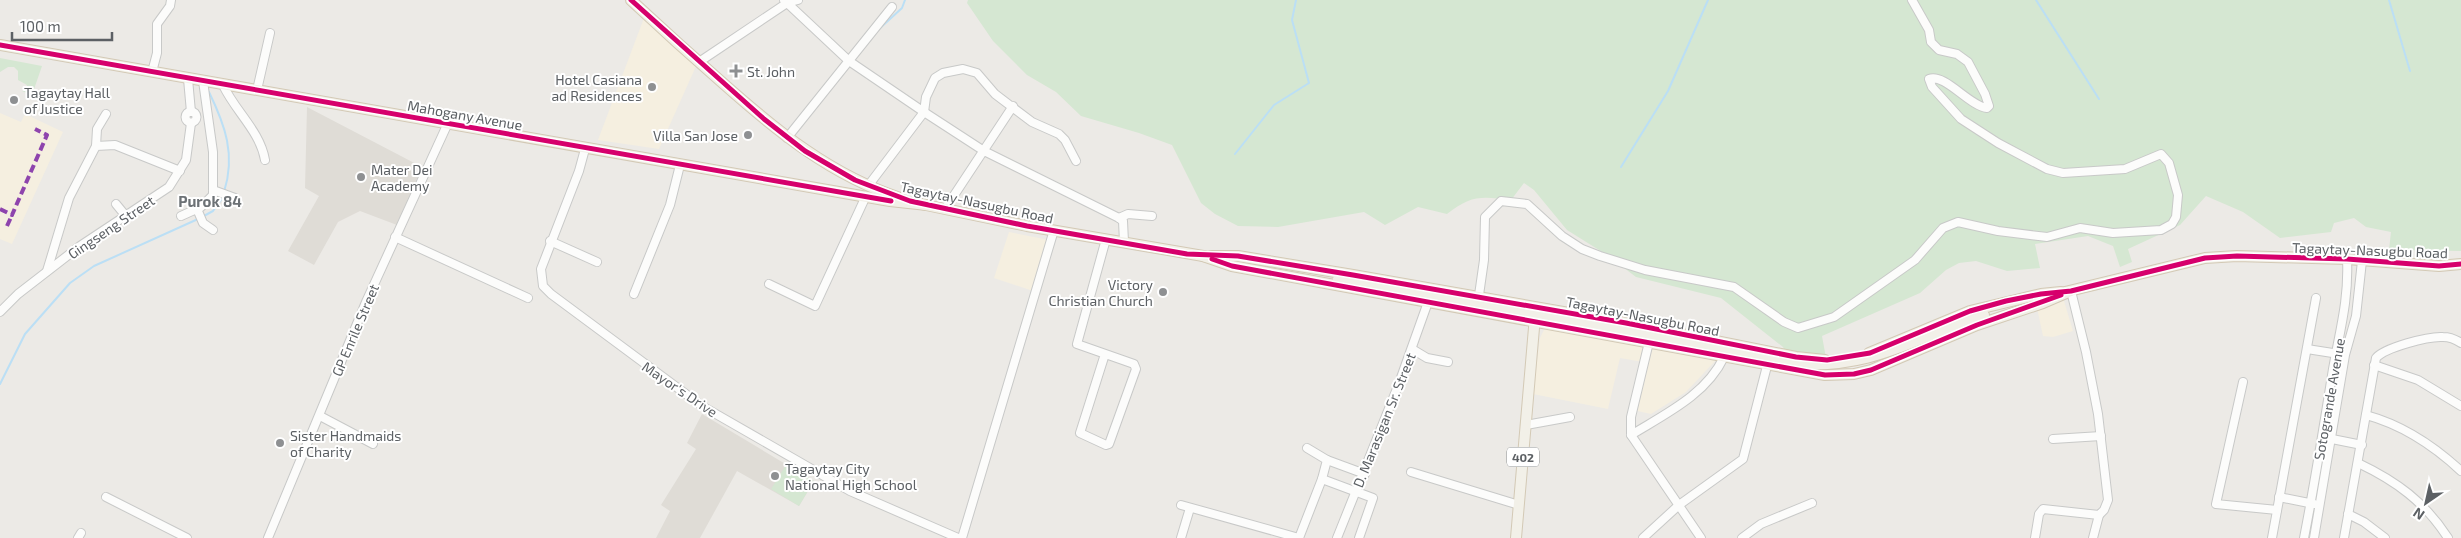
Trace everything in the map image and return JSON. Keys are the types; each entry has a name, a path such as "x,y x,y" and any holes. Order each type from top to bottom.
{"main road":[{"path":"635,1 699,62 787,138 820,161 855,180 867,191"},
{"name":"Mahogany Avenue","path":"0,45 203,82 448,123 584,149 848,193 867,191 927,205"},
{"path":"848,193 856,187 855,180"},
{"name":"Tagaytay-Nasugbu Road","path":"927,205 1054,230 1619,329 1800,364 1826,365 1866,360 1977,317 2071,291 2205,258 2237,256 2347,259 2439,266 2461,264"},
{"name":"Tagaytay-Nasugbu Road","path":"1203,256 1238,256 1535,307 1796,357 1826,360 1870,353 1952,318 1997,304 2041,294 2071,291"},
{"name":"Tagaytay-Nasugbu Road","path":"1203,256 1232,266 1649,342 1767,366 1825,375 1854,374 1871,370 1976,325 2043,304 2071,291"},
{"name":"402","path":"1516,538 1535,307"}],"street":[{"path":"152,72 157,53 157,24 170,6 171,0"},
{"path":"699,62 785,1 798,0"},
{"path":"1476,310 1484,260 1484,217 1501,201 1527,204 1562,236 1582,249 1645,270 1734,287 1784,322 1798,328 1834,317 1915,260 1943,228 1958,222 1998,231 2046,237 2080,228 2114,233 2148,232 2161,230 2172,224 2176,217 2178,195 2169,164 2160,154 2125,169 2063,173 2047,169 1998,143 1961,119 1932,87 1929,78 1936,78 1948,84 1976,105 1987,108 1985,94 1972,69 1963,58 1939,50 1931,42 1929,30 1912,0"},
{"path":"785,1 849,61 984,151 1119,218 1123,221 1124,242"},
{"path":"787,138 892,6"},
{"path":"257,90 270,33"},
{"path":"770,284 815,306 867,191 924,112 926,96 935,78 943,73 963,69 977,73 995,94 1032,122 1059,134 1065,140 1076,161"},
{"name":"Gingseng Street","path":"0,312 18,294 80,246 163,192 180,171 188,153 191,123 186,118 191,112 188,79"},
{"path":"200,215 213,195 213,152 203,82"},
{"path":"223,85 230,101 242,113 263,148 266,160"},
{"path":"945,209 1013,106"},
{"path":"47,271 70,198 96,146 97,128 106,114"},
{"name":"GP Enrile Street","path":"268,538 320,416 346,349 448,123"},
{"path":"96,146 115,145 180,171"},
{"name":"Mayor's Drive","path":"584,149 579,171 541,269 543,286 651,370 702,406 829,480 958,538"},
{"path":"634,294 670,205 680,165"},
{"path":"213,190 235,198"},
{"path":"116,204 125,216"},
{"path":"1119,218 1128,214 1152,216"},
{"path":"181,216 200,215"},
{"path":"200,215 212,230"},
{"path":"962,538 1054,230"},
{"path":"395,237 528,298"},
{"path":"1105,354 1080,433 1106,446 1109,444 1136,369 1134,364 1105,354 1080,346 1077,340 1106,239"},
{"path":"550,242 597,262"},
{"name":"Sotogrande Avenue","path":"2304,538 2336,353 2344,322 2347,259"},
{"name":"Sotogrande Avenue","path":"2314,538 2345,355 2357,308 2362,261"},
{"path":"2071,291 2086,352 2101,436 2108,500 2104,510 2099,515 2093,538"},
{"path":"2272,538 2316,298"},
{"name":"D. Marasigan Sr. Street","path":"1337,538 1355,493 1365,474 1428,302"},
{"path":"2346,306 2357,308"},
{"path":"2344,322 2354,324"},
{"path":"2344,538 2362,445 2374,365 2380,354 2386,350 2433,338 2452,338 2461,343"},
{"path":"1649,342 1631,417 1631,435 1701,538"},
{"path":"1412,349 1427,358 1448,362"},
{"path":"2307,349 2345,355"},
{"path":"1631,435 1681,404 1703,387 1713,376 1724,357"},
{"path":"2374,365 2418,380 2461,406"},
{"path":"1643,538 1678,505 1743,459 1767,366"},
{"path":"2243,382 2216,504 2277,510"},
{"path":"2366,415 2396,425 2413,434 2431,445 2461,471"},
{"path":"320,416 372,444"},
{"path":"1526,425 1570,418"},
{"path":"2053,439 2101,436"},
{"path":"2322,437 2362,445"},
{"path":"1307,448 1326,460 1365,474"},
{"path":"1181,505 1260,529 1299,538 1322,480 1326,460"},
{"path":"2358,463 2390,479 2418,500 2448,538"},
{"path":"1411,472 1519,505"},
{"path":"1322,480 1373,498 1359,538"},
{"path":"106,497 187,538"},
{"path":"2279,497 2320,504"},
{"path":"1742,538 1761,524 1812,503"},
{"path":"1181,538 1190,508"},
{"path":"2036,538 2040,514 2043,509 2099,515"},
{"path":"2348,514 2364,522 2385,538"},
{"path":"1257,538 1260,529"}],"shaded area":[{"name":"Hotel Casiana ad Residences","path":"644,18 697,64 659,149 598,140"},
{"name":"Mater Dei Academy","path":"307,107 422,167 397,225 360,211 338,222 314,265 288,251 319,196 305,188"},
{"path":"0,113 21,122 25,114 63,132 12,244 0,239"},
{"path":"1009,232 1049,240 1033,291 994,278"},
{"path":"2064,301 2073,331 2053,337 2043,336 2037,308"},
{"path":"1550,326 1718,358 1686,392 1651,414 1633,410 1643,362 1620,358 1608,409 1533,394 1540,338 1544,330"},
{"name":"Tagaytay City National High School","path":"702,414 814,481 799,506 737,471 700,538 656,538 670,511 661,505 696,449 687,443"}],"green space":[{"path":"968,0 2461,0 2461,251 2389,250 2391,232 2366,227 2354,218 2334,223 2331,232 2280,238 2243,212 2206,196 2180,225 2128,249 2132,262 2120,267 2113,246 2088,236 2035,244 2040,268 2007,271 1976,261 1959,263 1946,270 1920,293 1822,336 1826,358 1786,353 1783,347 1721,298 1636,277 1607,255 1567,230 1534,190 1524,183 1511,200 1477,198 1463,203 1447,214 1418,207 1385,225 1364,212 1278,227 1238,226 1215,214 1201,203 1172,145 1081,116 1056,92 1027,75 993,41 967,3"},
{"path":"0,58 42,66 32,95 22,91 26,90 27,85 18,80 18,71 14,67 8,67 0,72"},
{"path":"786,465 814,481 799,506 771,489"}],"waterway":[{"path":"879,29 902,8 905,0"},
{"path":"1235,154 1274,105 1309,83 1292,20 1296,0"},
{"path":"1621,167 1668,91 1708,0"},
{"path":"2036,0 2099,99"},
{"path":"2389,0 2410,71"},
{"path":"209,92 224,128 229,153 229,165 224,192"},
{"path":"202,217 213,211 223,197"},
{"path":"0,384 25,334 70,283 94,266 198,219"}],"marked path":[{"path":"0,209 12,215 47,135 35,129"},
{"path":"7,226 12,215"}],"cycle path":[{"path":"631,0 764,119 805,151 855,180 910,201 1027,226 1187,254 1238,256 1353,275 1626,323 1796,357 1827,360 1870,353 1970,311 2041,294 2071,291 2205,258 2237,256 2347,259 2439,266 2461,264"},
{"path":"0,45 891,201"},
{"path":"1212,259 1232,266 1825,375 1854,374 1871,370 1977,325 2061,295"}],"place":[{"name":"St. John","path":"736,71"},
{"name":"Hotel Casiana ad Residences","path":"652,87"},
{"name":"Tagaytay Hall of Justice","path":"14,100"},
{"name":"Villa San Jose","path":"748,135"},
{"name":"Mater Dei Academy","path":"361,177"},
{"name":"Victory Christian Church","path":"1163,292"},
{"name":"Sister Handmaids of Charity","path":"280,443"},
{"name":"Tagaytay City National High School","path":"775,476"}],"district":[{"name":"Purok 84","path":"210,201"}]}
